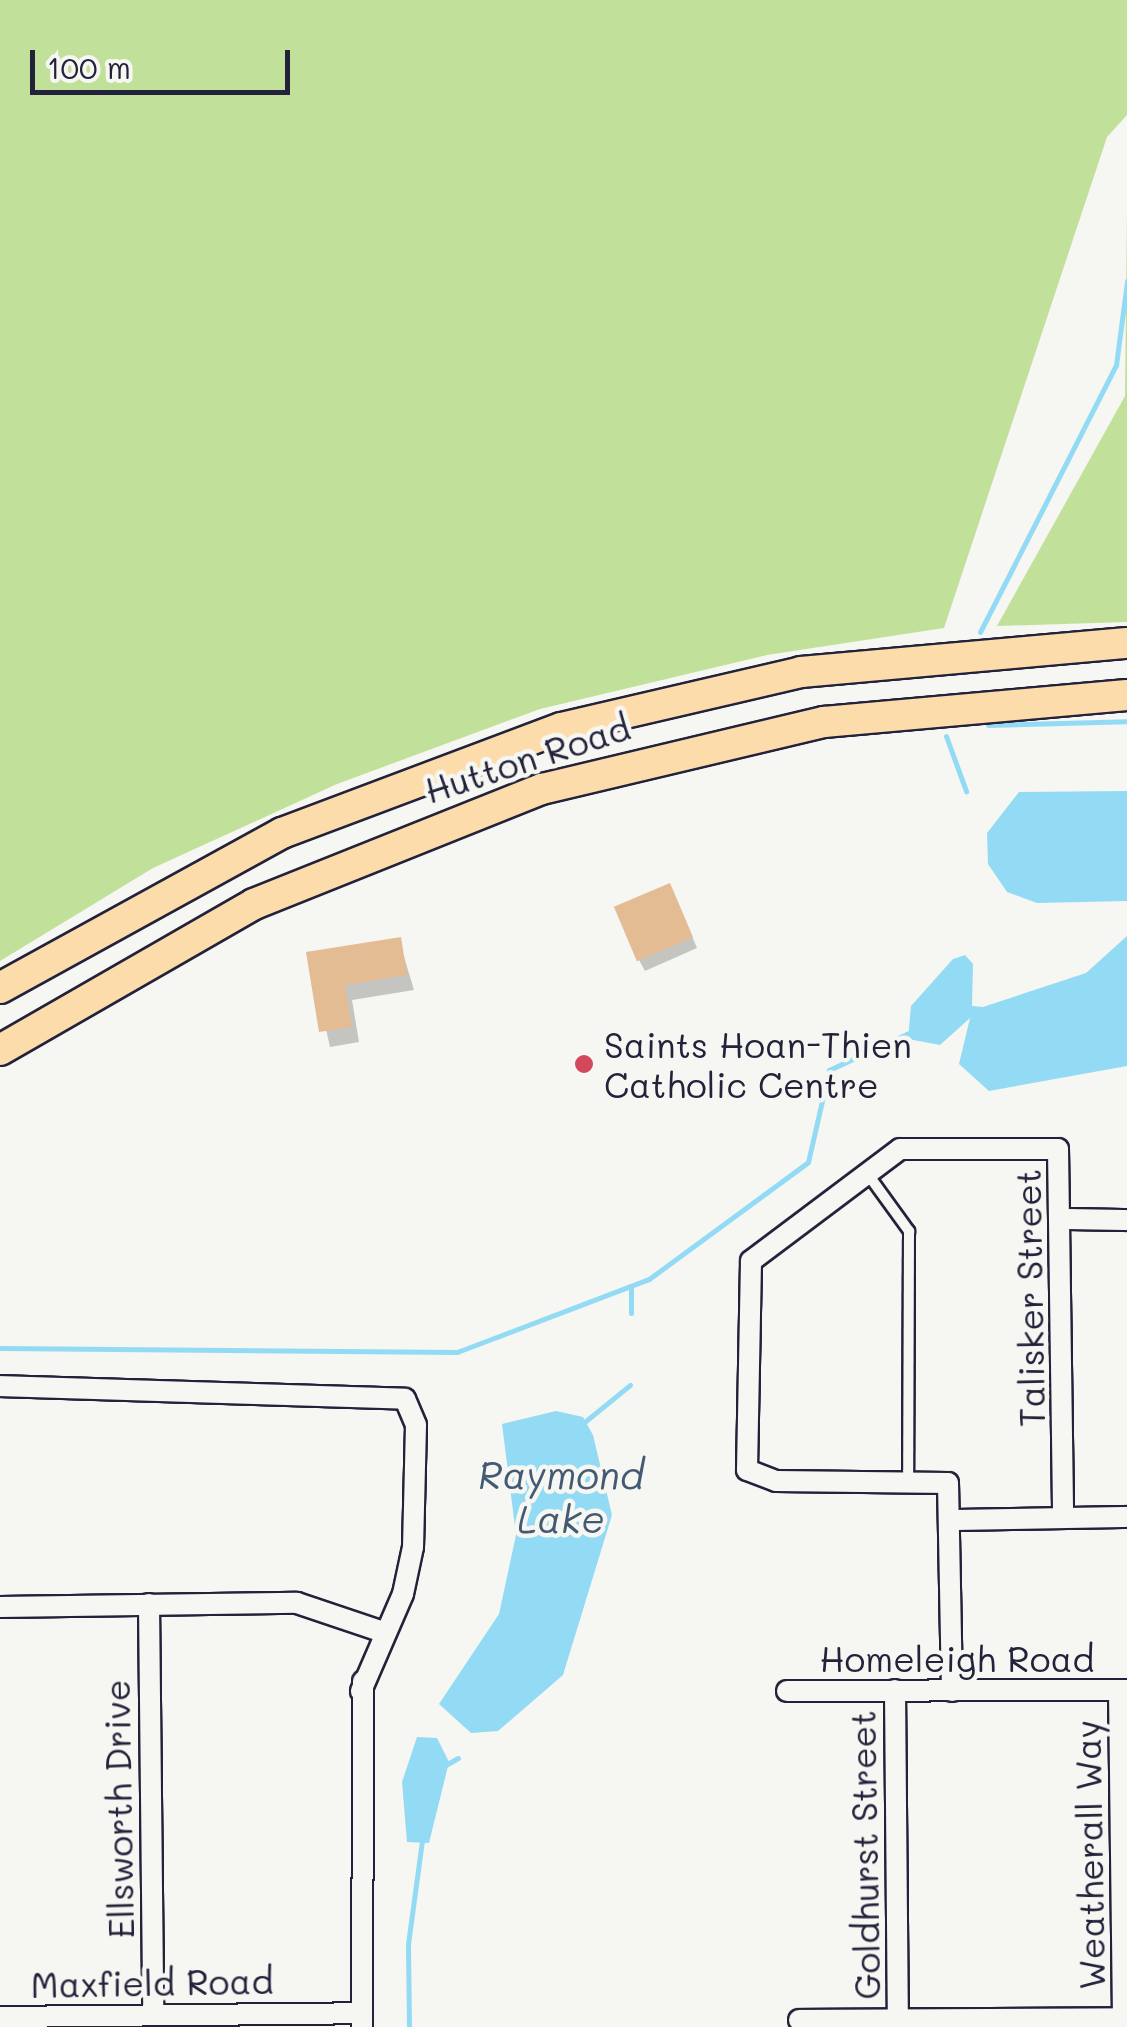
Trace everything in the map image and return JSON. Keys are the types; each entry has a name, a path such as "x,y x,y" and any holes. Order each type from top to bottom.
{"main road":[{"name":"Hutton Road","path":"0,988 282,833 425,773 635,708 868,662 1127,642"},
{"name":"Hutton Road","path":"0,1050 112,980 314,876 481,810 646,760 901,710 1127,694"},
{"path":"635,708 646,760"}],"street":[{"name":"Talisker Street","path":"952,1691 952,1520 948,1483 908,1478 776,1481 747,1470 745,1275 866,1171 900,1149 1052,1146 1064,1161 1063,1517"},
{"path":"1064,1218 1127,1220"},
{"path":"0,1386 365,1396 393,1407 412,1441 404,1579 378,1630 360,1690 360,1965 354,2018"},
{"path":"952,1520 1127,1517"},
{"name":"Ellsworth Drive","path":"149,1604 153,2014"},
{"path":"5,1605 321,1608 378,1630"},
{"name":"Homeleigh Road","path":"787,1690 1123,1690"},
{"name":"Goldhurst Street","path":"895,1690 898,2020"},
{"name":"Weatherall Way","path":"1123,1690 1125,2018"},
{"name":"Maxfield Road","path":"3,2016 296,2013 354,2018"},
{"path":"799,2020 1125,2018"}],"lane":[{"path":"866,1171 909,1232 908,1478"}],"green space":[{"path":"0,0 1127,0 1127,115 1107,137 944,628 767,655 540,709 337,784 153,868 0,961"},
{"path":"1127,209 1127,622 997,626 1125,396"}],"water":[{"path":"1127,791 1127,901 1037,903 1007,892 988,864 987,833 1019,792"},
{"path":"1127,936 1127,1066 989,1091 959,1064 970,1018 940,1045 908,1039 911,1006 953,959 965,955 973,964 972,1006 983,1007 1086,973"},
{"name":"Raymond Lake","path":"556,1411 583,1417 593,1435 612,1515 563,1675 498,1731 471,1733 439,1704 499,1614 516,1535 502,1424"},
{"path":"417,1737 437,1738 449,1762 429,1843 407,1842 402,1782"}],"building":[{"path":"670,883 693,937 637,961 614,907"},
{"path":"401,937 407,975 345,985 352,1027 319,1032 306,952"}],"waterway":[{"path":"980,632 1116,365 1127,281"},
{"path":"988,725 1127,721"},
{"path":"946,736 966,791"},
{"path":"0,1348 457,1352 649,1279 808,1162 829,1070 909,1033"},
{"path":"631,1286 631,1313"},
{"path":"582,1424 630,1385"},
{"path":"444,1766 458,1758"},
{"path":"409,2027 408,1944 422,1841"}],"place":[{"name":"Saints Hoan-Thien Catholic Centre","path":"584,1064"}]}
